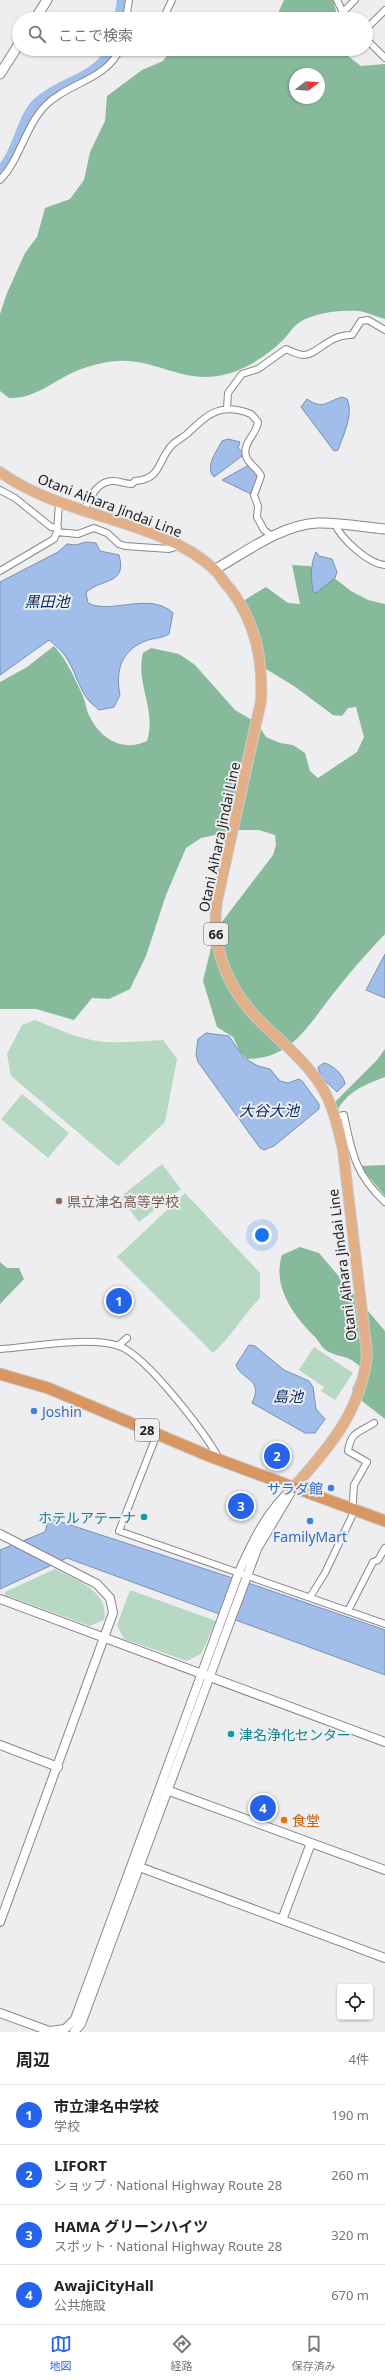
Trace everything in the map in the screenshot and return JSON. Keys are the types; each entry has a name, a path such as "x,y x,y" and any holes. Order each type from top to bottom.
{"highway":[{"name":"28","path":"0,1374 48,1388 220,1460 385,1521"}],"main road":[{"path":"39,12 47,0"},
{"path":"0,74 12,55"},
{"name":"Otani Aihara Jindai Line","path":"0,472 37,495 178,546 196,556 214,570 244,609 257,643 262,670 260,714 217,901 215,924 217,947 225,973 237,994 255,1016 309,1069 325,1092 335,1117 343,1150 366,1336 365,1369 356,1402 343,1426 293,1488"},
{"path":"214,570 291,528 306,525 335,524 385,529"}],"street":[{"path":"127,12 129,0"},
{"path":"166,12 172,0"},
{"path":"337,0 342,12"},
{"path":"347,12 355,0"},
{"path":"373,22 385,10"},
{"path":"373,45 384,54"},
{"path":"0,180 19,154 31,127 44,107 54,98 106,70 115,56"},
{"path":"227,409 228,393 242,374 258,369 278,353 286,349 304,355 315,352 327,341 343,334 352,334 361,321 368,320 385,330"},
{"path":"84,512 94,491 100,486 112,481 132,484 135,480 147,480 158,470 172,445 209,414 227,409 251,414 258,422 257,428 248,442 245,452 246,458 261,476 254,494 258,506 257,517 264,530 273,537"},
{"path":"0,490 15,498 51,527 58,530 78,534 94,528 107,533 119,544 125,546 169,549 178,546"},
{"path":"0,571 54,539 58,530 60,503"},
{"path":"335,524 356,549 376,564 385,565"},
{"path":"335,1117 344,1115 353,1159 364,1178 385,1202"},
{"path":"118,1346 127,1338"},
{"path":"0,1349 94,1343 118,1346 145,1366 163,1385 210,1441 220,1460"},
{"path":"310,1597 332,1559 352,1516 354,1504 354,1485 367,1462 348,1451 349,1442 353,1435 374,1423"},
{"path":"157,1434 119,1531 385,1624"},
{"path":"74,2032 81,2024 136,1866 243,1575 264,1523 280,1500 293,1488"},
{"path":"0,1534 97,1584 110,1598 113,1613 58,1767 0,1922"},
{"path":"348,1610 373,1562 378,1560 385,1548"},
{"path":"0,1599 385,1742"},
{"path":"0,1745 58,1767"},
{"path":"164,1789 385,1870"},
{"path":"282,1920 311,1843"},
{"path":"136,1866 385,1958"},
{"path":"0,2013 51,2032 65,2029 75,2019 136,1866"}],"green space":[{"path":"284,0 333,0 336,12 278,12"},
{"path":"167,56 348,56 361,66 385,64 385,319 359,311 337,311 313,316 298,324 271,351 250,365 227,374 212,377 198,377 145,363 117,361 86,367 68,375 44,389 27,396 9,398 0,391 0,314 7,293 25,253 37,237 45,208 70,199 84,180 90,152 105,121 107,96 142,70 163,61"},
{"path":"292,565 309,566 329,574 351,591 368,600 385,604 385,934 339,986 298,1038 276,1053 263,1057 247,1059 240,1052 233,1037 217,1027 203,981 215,931 273,855 276,845 275,835 259,830 239,830 201,838 186,848 166,895 146,956 130,989 109,999 92,998 74,1020 36,1009 0,1009 0,682 27,667 54,646 63,657 70,670 83,696 89,714 100,732 114,742 130,745 138,744 147,741 149,729 148,707 143,686 141,664 143,653 151,648 179,654 195,665 235,710 257,723 266,737 280,743 293,745 305,753 310,771 318,778 357,752 364,737 356,707 348,708 342,716 333,715 294,686 266,669 257,630 243,601 266,587 288,603 300,604"},
{"path":"35,1020 89,1040 122,1042 163,1040 177,1059 165,1122 118,1166 11,1076 7,1054 22,1025"},
{"path":"385,1049 385,1077 358,1089 347,1097 338,1109 335,1102 377,1060"},
{"path":"22,1094 69,1133 48,1158 1,1119"},
{"path":"162,1164 181,1189 139,1222 120,1197"},
{"path":"385,1165 385,1196 360,1166"},
{"path":"185,1193 260,1273 260,1298 226,1340 213,1353 117,1257"},
{"path":"300,1247 319,1253 385,1331 385,1419 362,1401 352,1390 361,1368 349,1359 327,1351 306,1328 286,1299 280,1278 282,1255"},
{"path":"0,1262 7,1268 19,1268 24,1279 0,1304"},
{"path":"314,1347 353,1373 335,1400 321,1391 324,1387 299,1370"},
{"path":"55,1569 81,1582 97,1594 102,1601 104,1620 90,1626 5,1595 5,1592"},
{"path":"130,1590 216,1621 201,1654 187,1661 124,1639 117,1625"}],"water":[{"path":"342,397 347,399 349,405 349,418 338,450 334,451 301,407 307,399 321,405"},
{"path":"228,439 240,442 238,448 243,452 242,456 214,477 210,469 212,459 222,441"},
{"path":"249,465 259,475 251,494 222,480"},
{"name":"黒田池","path":"86,542 96,543 100,551 119,555 121,565 116,577 92,588 86,593 88,603 108,607 142,603 153,604 164,607 173,613 169,634 139,644 126,655 122,661 120,669 120,695 114,707 99,710 90,702 81,689 68,660 49,640 0,675 0,582 58,552 67,544 76,545"},
{"path":"316,552 319,556 332,559 337,572 335,578 316,593 313,592 311,577"},
{"path":"385,954 385,998 366,990"},
{"name":"大谷大池","path":"206,1033 229,1036 244,1058 258,1066 270,1069 280,1081 288,1083 299,1079 302,1081 319,1104 319,1109 274,1146 264,1150 260,1148 198,1062 196,1054 198,1039"},
{"path":"324,1063 338,1071 343,1077 345,1084 337,1092 321,1077 318,1067"},
{"name":"島池","path":"249,1345 255,1346 284,1370 309,1381 313,1387 316,1409 325,1419 315,1433 305,1433 252,1403 255,1395 254,1384 239,1370 236,1365"},
{"path":"49,1518 257,1586 385,1630 385,1675 67,1558 0,1589 0,1550 45,1532"}],"waterway":[{"path":"120,12 122,0"},
{"path":"0,171 12,154 32,108 48,95 87,74 107,56"}],"place":[{"name":"県立津名高等学校","path":"59,1201"},
{"name":"市立津名中学校","path":"119,1301"},
{"name":"Joshin","path":"34,1411"},
{"name":"LIFORT","path":"277,1456"},
{"name":"サラダ館","path":"331,1488"},
{"name":"HAMA グリーンハイツ","path":"241,1506"},
{"name":"ホテルアテーナ","path":"144,1517"},
{"name":"FamilyMart","path":"310,1521"},
{"name":"津名浄化センター","path":"231,1734"},
{"name":"AwajiCityHall","path":"263,1808"},
{"name":"食堂","path":"284,1820"}]}
